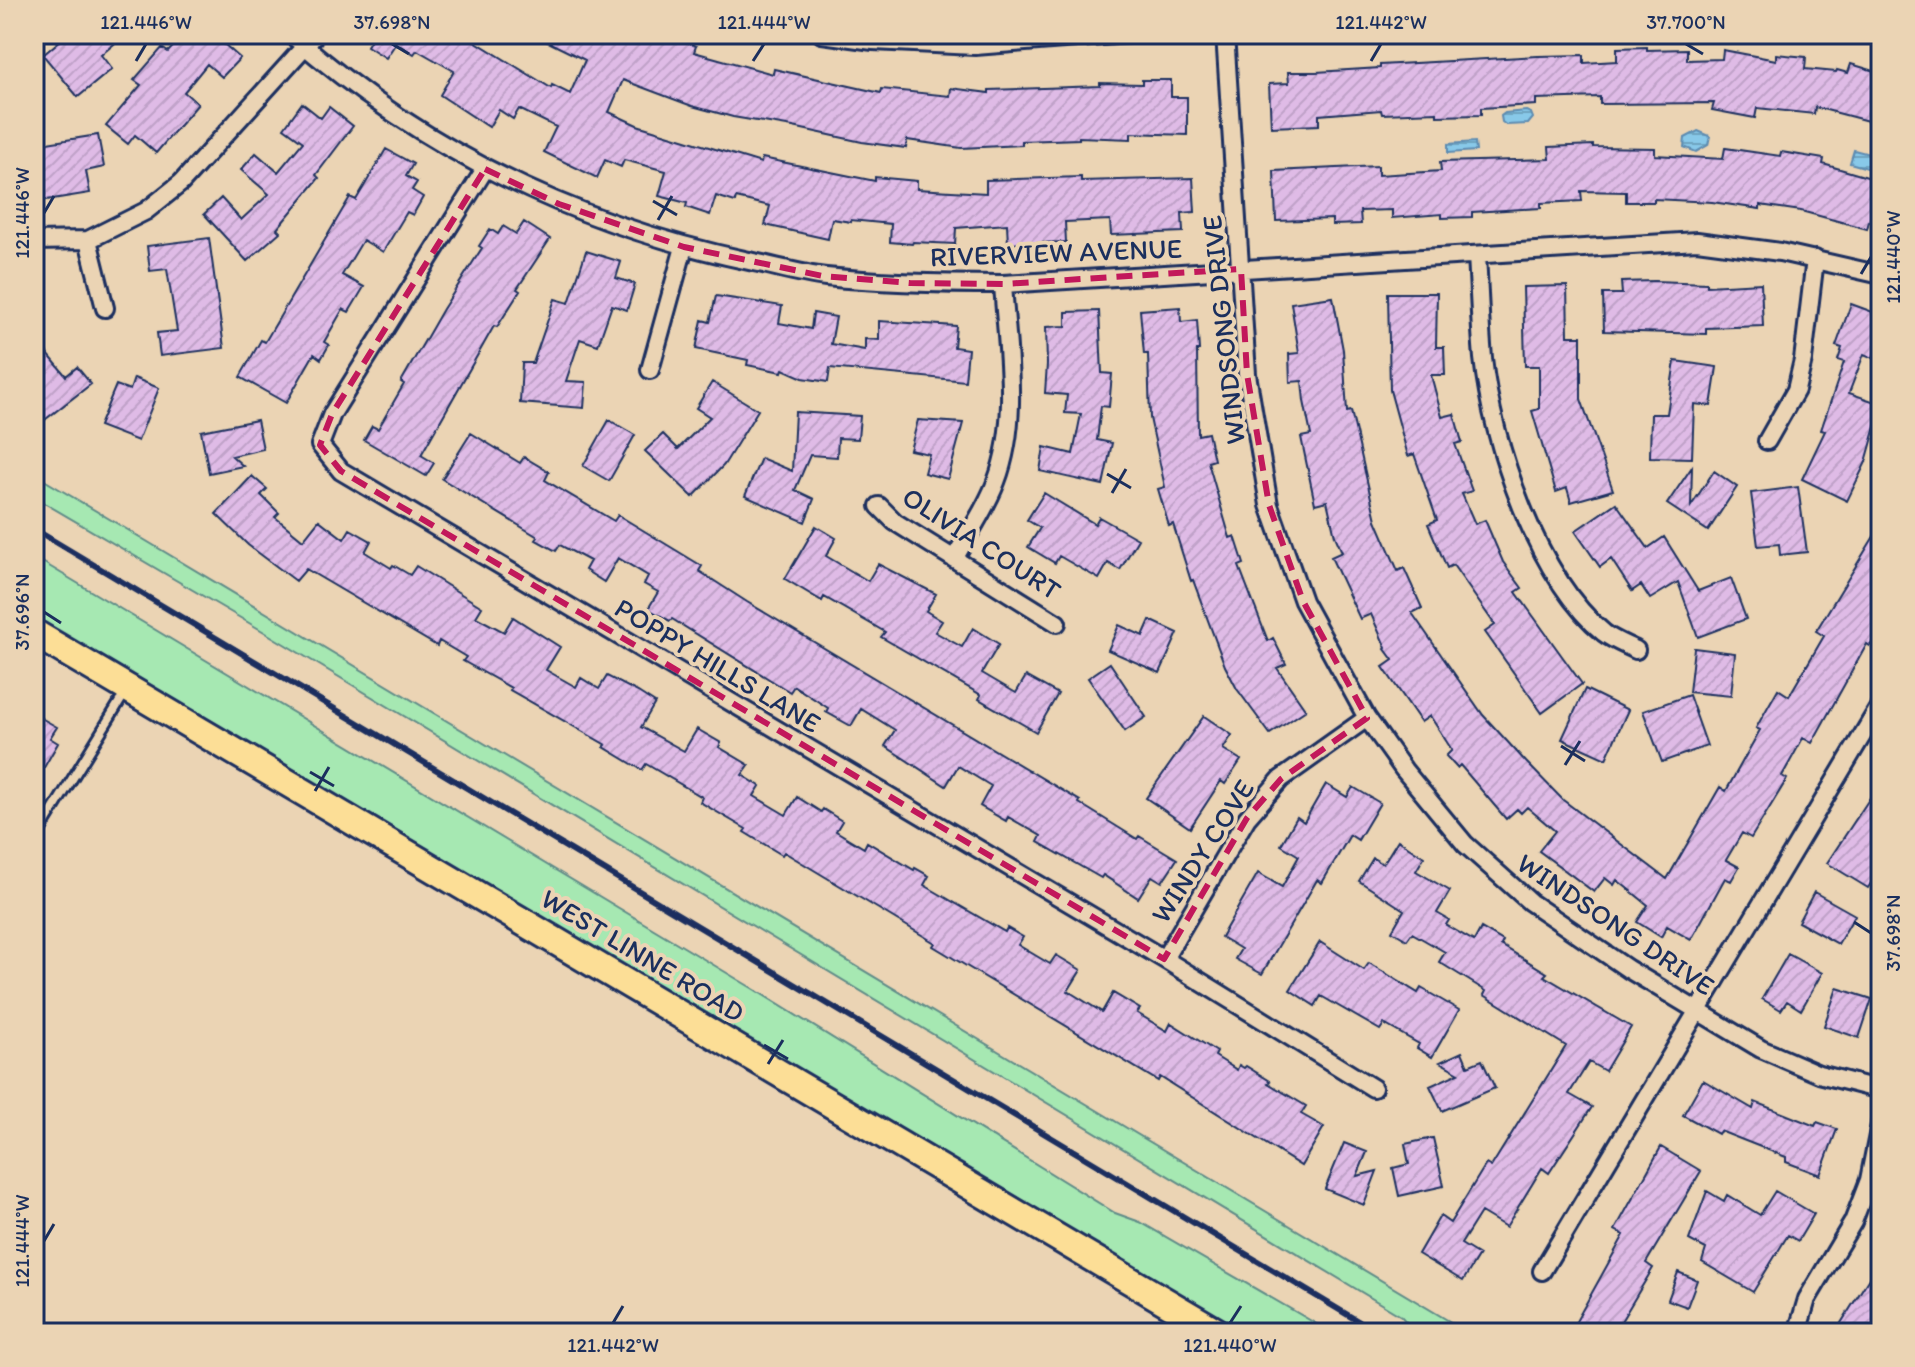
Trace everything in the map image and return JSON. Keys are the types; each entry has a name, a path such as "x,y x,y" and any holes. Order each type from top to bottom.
{"main road":[{"name":"WEST LINNE ROAD","path":"34,633 1219,1333"}],"street":[{"name":"RIVERVIEW AVENUE","path":"291,34 310,40 413,127 485,169 559,204 684,247 823,276 910,283 1003,284 1697,241 1815,259 1881,275"},
{"path":"822,34 873,41 975,46 1129,34"},
{"name":"WINDSONG DRIVE","path":"1225,34 1247,374 1269,505 1303,601 1367,718 1404,770 1465,844 1530,902 1628,969 1761,1049 1819,1074 1881,1090"},
{"path":"34,241 88,240 146,211 181,183 310,40"},
{"name":"POPPY HILLS LANE","path":"485,169 332,414 320,445 341,471 1164,959 1373,1088"},
{"path":"88,240 105,308"},
{"path":"650,370 684,247"},
{"path":"1477,255 1484,361 1498,434 1514,483 1540,547 1572,599 1607,636 1636,650"},
{"path":"1767,441 1796,390 1803,360 1815,259"},
{"path":"954,559 995,485 1007,447 1010,408 1003,284"},
{"name":"OLIVIA COURT","path":"879,506 895,522 1057,623"},
{"path":"1542,1271 1881,704"},
{"name":"WINDY COVE","path":"1164,959 1247,818 1281,779 1367,718"},
{"path":"1797,1333 1807,1299 1853,1222 1869,1180 1881,1120"}],"lane":[{"path":"34,841 128,688"}],"highlighted area":[{"path":"485,169 559,204 684,247 823,276 910,283 1003,284 1241,269 1247,374 1269,505 1303,601 1367,718 1281,779 1247,818 1164,959 341,471 320,445 332,414"}],"green space":[{"path":"34,474 1469,1333 1416,1333 1401,1316 261,630 34,497"},
{"path":"34,557 752,988 1115,1213 1140,1222 1332,1333 1239,1333 34,621"}],"water":[{"path":"1526,111 1533,118 1528,124 1506,125 1502,122 1501,116 1505,113"},
{"path":"1698,131 1710,136 1708,145 1696,152 1684,147 1685,138"},
{"path":"1475,142 1476,151 1448,153 1448,144"},
{"path":"1854,150 1881,157 1881,172 1850,163"}],"building":[{"path":"68,34 126,34 101,55 112,69 78,97 43,55"},
{"path":"185,34 234,34 224,44 240,58 222,77 207,64 184,92 198,104 156,153 135,135 128,144 106,126 141,85 134,80 162,48 168,52"},
{"path":"374,34 463,34 551,88 552,85 570,94 585,60 532,34 665,34 696,46 694,52 773,74 774,69 881,93 882,89 950,96 951,88 989,93 989,90 1100,86 1100,83 1142,84 1142,80 1171,80 1171,97 1187,97 1187,135 1131,133 1131,139 1079,137 1022,141 1022,145 961,148 907,140 906,148 733,117 692,106 623,80 609,112 637,125 761,163 762,158 875,181 875,177 917,181 917,189 986,193 986,180 1193,178 1195,212 1182,213 1183,232 1111,235 1110,220 1065,222 1066,242 1008,244 1007,224 956,228 955,244 912,244 890,242 891,224 832,219 828,239 765,225 770,206 736,198 735,202 716,196 710,215 686,207 687,203 659,196 666,171 624,160 621,167 605,160 597,178 544,152 556,127 519,109 513,119 499,110 489,127 440,95 454,71 417,50 414,54 396,43 386,58 367,46"},
{"path":"1647,47 1647,50 1687,49 1687,60 1722,59 1723,50 1776,60 1776,54 1806,57 1805,69 1848,73 1851,64 1881,73 1868,121 1815,107 1814,114 1757,108 1755,118 1712,110 1714,103 1600,104 1600,97 1536,99 1536,105 1481,108 1481,115 1437,116 1437,112 1382,114 1381,110 1319,115 1319,125 1271,127 1269,84 1289,83 1288,72 1538,56 1584,55 1584,63 1617,61 1617,48"},
{"path":"302,103 321,118 329,107 353,126 316,175 319,178 277,229 280,232 247,261 204,214 221,198 241,220 269,194 241,170 256,153 278,172 303,142 284,128"},
{"path":"98,135 104,167 86,171 90,193 34,202 34,145"},
{"path":"1593,145 1655,148 1655,155 1723,159 1725,148 1824,159 1823,164 1881,181 1881,226 1869,221 1867,229 1801,211 1760,205 1760,209 1712,202 1654,199 1654,202 1626,202 1626,192 1581,191 1582,201 1541,203 1541,208 1472,212 1472,217 1442,218 1442,214 1392,218 1392,210 1360,211 1361,224 1332,225 1332,219 1276,221 1274,171 1378,166 1378,175 1441,171 1440,162 1550,159 1549,147"},
{"path":"386,149 413,164 406,176 417,182 412,190 423,197 413,215 407,212 383,252 363,240 342,275 364,287 349,312 343,309 324,342 329,345 321,359 314,354 286,403 240,377 261,340 265,342 350,197 356,200"},
{"path":"524,222 550,239 517,289 520,291 497,327 494,326 421,455 434,463 426,476 364,440 372,426 378,429 404,384 401,382 482,248 479,246 490,229 498,234 503,226 516,234"},
{"path":"209,238 224,348 160,356 157,333 177,331 167,269 150,271 147,246"},
{"path":"586,251 621,262 616,278 635,284 627,310 612,305 598,345 580,339 566,381 586,382 584,408 520,403 522,363 533,363 555,299 569,303"},
{"path":"1621,282 1707,283 1707,286 1761,283 1763,326 1706,328 1706,334 1604,331 1603,294 1622,294"},
{"path":"1567,286 1568,336 1581,336 1581,399 1613,490 1571,502 1567,488 1556,492 1532,411 1539,409 1539,366 1525,366 1523,287"},
{"path":"1388,293 1437,293 1436,347 1444,347 1445,375 1431,375 1442,417 1454,414 1462,442 1455,444 1472,491 1462,494 1475,524 1485,520 1503,562 1522,588 1516,592 1582,684 1542,713 1485,632 1495,625 1453,565 1447,568 1428,524 1437,520 1414,454 1408,456 1390,390"},
{"path":"716,296 782,306 779,323 811,329 813,313 836,317 831,344 865,350 865,339 879,340 879,321 956,326 954,347 968,349 965,381 830,368 828,382 803,378 783,369 782,372 747,365 748,360 696,349 702,320 710,322"},
{"path":"1333,297 1343,350 1347,412 1351,411 1376,520 1398,571 1404,568 1422,608 1412,613 1483,715 1526,762 1563,800 1667,879 1720,787 1726,791 1760,730 1756,728 1778,689 1789,696 1824,636 1816,631 1881,525 1881,629 1870,646 1867,644 1812,743 1803,738 1782,776 1787,779 1751,838 1742,833 1726,860 1739,867 1731,881 1725,878 1691,940 1667,926 1661,937 1637,922 1648,905 1617,880 1614,885 1605,878 1594,892 1539,851 1555,831 1527,807 1521,813 1517,809 1506,819 1460,765 1457,768 1446,756 1452,750 1430,716 1421,722 1383,667 1393,660 1385,649 1371,614 1360,619 1331,557 1342,552 1327,501 1315,504 1301,437 1311,435 1302,381 1290,382 1289,354 1299,353 1291,303"},
{"path":"1851,304 1881,315 1881,336 1873,358 1864,354 1849,393 1881,404 1881,409 1866,462 1847,501 1802,479 1825,431 1821,430 1844,362 1838,360 1842,348 1836,346"},
{"path":"1180,307 1181,322 1197,320 1198,435 1208,433 1214,460 1208,462 1230,538 1235,536 1244,564 1239,566 1268,641 1273,638 1286,664 1277,668 1306,710 1270,734 1237,689 1225,666 1191,581 1173,524 1169,526 1158,489 1165,487 1150,418 1148,354 1144,354 1140,310"},
{"path":"1099,311 1102,373 1112,374 1109,407 1101,406 1097,440 1112,443 1103,485 1040,471 1044,447 1073,454 1081,414 1065,413 1067,395 1045,393 1046,327 1066,326 1066,312"},
{"path":"34,337 66,376 77,367 91,384 42,422 34,412"},
{"path":"1675,361 1717,367 1711,406 1694,404 1692,458 1650,457 1651,414 1667,414"},
{"path":"134,378 159,388 138,441 99,426 116,385 130,390"},
{"path":"712,382 758,410 724,465 693,497 645,451 663,434 678,449 710,417 696,408"},
{"path":"795,412 860,416 858,439 838,438 837,457 810,455 795,490 814,499 805,522 745,496 761,458 792,471"},
{"path":"257,420 263,449 232,456 243,466 209,473 201,431"},
{"path":"609,420 635,435 609,481 583,466"},
{"path":"918,420 963,423 948,479 924,473 929,454 910,450"},
{"path":"471,433 520,463 524,457 549,472 545,480 614,521 618,515 702,566 699,571 747,602 1080,801 1137,839 1139,836 1177,859 1162,882 1152,876 1138,898 1103,875 1101,878 1038,842 1041,836 1008,817 1006,821 980,806 991,786 958,766 946,786 885,746 895,730 861,709 851,726 826,712 828,708 794,686 790,692 672,619 670,621 648,609 658,592 644,584 648,576 618,558 604,582 585,570 590,561 560,545 556,551 536,540 538,537 442,479"},
{"path":"1692,467 1691,506 1714,471 1737,487 1708,531 1667,504"},
{"path":"252,476 267,489 261,495 279,513 275,517 303,540 319,520 344,539 350,529 371,541 365,552 391,568 393,565 410,575 416,566 482,607 476,617 504,632 513,617 560,647 546,670 576,687 581,678 599,689 607,676 638,692 655,703 641,727 684,751 697,729 721,743 719,747 749,765 742,775 760,786 754,796 786,815 797,797 821,812 823,809 842,821 836,831 864,848 867,842 929,876 924,885 1005,932 1007,928 1023,937 1018,945 1050,964 1056,955 1081,970 1068,991 1102,1012 1113,993 1140,1009 1137,1013 1167,1031 1171,1023 1217,1052 1215,1056 1237,1070 1239,1065 1246,1066 1270,1081 1268,1083 1306,1106 1301,1114 1324,1127 1301,1166 1160,1077 1158,1081 784,852 782,855 744,832 746,829 700,802 702,797 646,764 642,770 604,747 606,745 510,690 463,661 466,657 439,641 437,646 306,569 296,581 248,545 216,514"},
{"path":"1798,487 1807,552 1780,555 1779,544 1758,546 1751,493"},
{"path":"1044,493 1095,524 1099,517 1138,539 1120,570 1108,563 1099,579 1059,556 1055,563 1028,547 1040,528 1027,520"},
{"path":"1616,503 1648,548 1664,537 1698,591 1731,578 1746,619 1698,637 1678,582 1650,599 1641,585 1632,591 1611,559 1600,567 1575,531"},
{"path":"816,526 836,538 826,556 868,581 878,564 936,594 926,611 942,621 935,632 962,647 973,628 999,644 982,673 1016,693 1026,676 1058,694 1036,732 979,699 981,695 881,637 885,632 785,579"},
{"path":"1150,620 1178,633 1160,673 1108,650 1119,625 1143,636"},
{"path":"1694,648 1735,653 1731,696 1689,692"},
{"path":"1110,663 1146,717 1125,731 1088,678"},
{"path":"1585,689 1628,710 1606,759 1562,739"},
{"path":"1689,695 1707,746 1662,762 1643,711"},
{"path":"34,714 57,727 50,738 58,743 34,785"},
{"path":"1204,716 1232,735 1223,749 1241,760 1225,784 1221,781 1190,828 1146,798"},
{"path":"1881,781 1881,867 1868,888 1827,863"},
{"path":"1326,784 1347,797 1353,787 1380,803 1358,840 1350,835 1322,883 1317,880 1262,974 1235,959 1241,949 1221,937 1258,873 1282,887 1299,856 1281,845 1297,817 1304,822"},
{"path":"1398,840 1424,857 1416,871 1450,891 1437,913 1449,920 1446,925 1474,941 1481,928 1503,941 1501,945 1547,973 1544,976 1631,1027 1605,1071 1589,1062 1569,1094 1592,1107 1549,1173 1542,1168 1506,1227 1481,1212 1461,1244 1479,1255 1463,1281 1418,1254 1440,1216 1450,1223 1486,1164 1491,1167 1566,1046 1484,995 1486,991 1439,962 1445,952 1412,933 1407,940 1392,931 1404,910 1359,881 1373,858 1383,864"},
{"path":"1814,892 1855,915 1838,944 1798,922"},
{"path":"1320,942 1364,970 1369,963 1418,993 1421,988 1459,1010 1432,1057 1417,1048 1419,1044 1384,1024 1380,1030 1321,996 1315,1006 1290,990"},
{"path":"1788,954 1822,973 1801,1010 1787,1001 1781,1010 1762,999"},
{"path":"1837,988 1872,999 1859,1038 1824,1026"},
{"path":"1462,1052 1468,1066 1482,1060 1495,1088 1442,1111 1430,1086 1459,1073 1440,1062"},
{"path":"1703,1080 1753,1109 1755,1102 1815,1126 1817,1122 1837,1129 1820,1175 1786,1162 1786,1157 1720,1131 1718,1134 1683,1115"},
{"path":"1433,1138 1444,1186 1399,1196 1393,1168 1409,1164 1405,1144"},
{"path":"1344,1143 1367,1152 1357,1176 1377,1171 1364,1205 1325,1189"},
{"path":"1661,1147 1701,1171 1646,1263 1653,1268 1614,1333 1588,1333 1574,1325 1624,1235 1615,1230"},
{"path":"1707,1191 1724,1201 1727,1195 1760,1215 1775,1191 1814,1214 1798,1241 1788,1235 1753,1292 1702,1262 1706,1249 1689,1240"},
{"path":"1881,1259 1881,1333 1847,1333 1838,1328"},
{"path":"1678,1272 1697,1280 1687,1307 1668,1300"}],"railway":[{"path":"34,529 1378,1333"}]}
